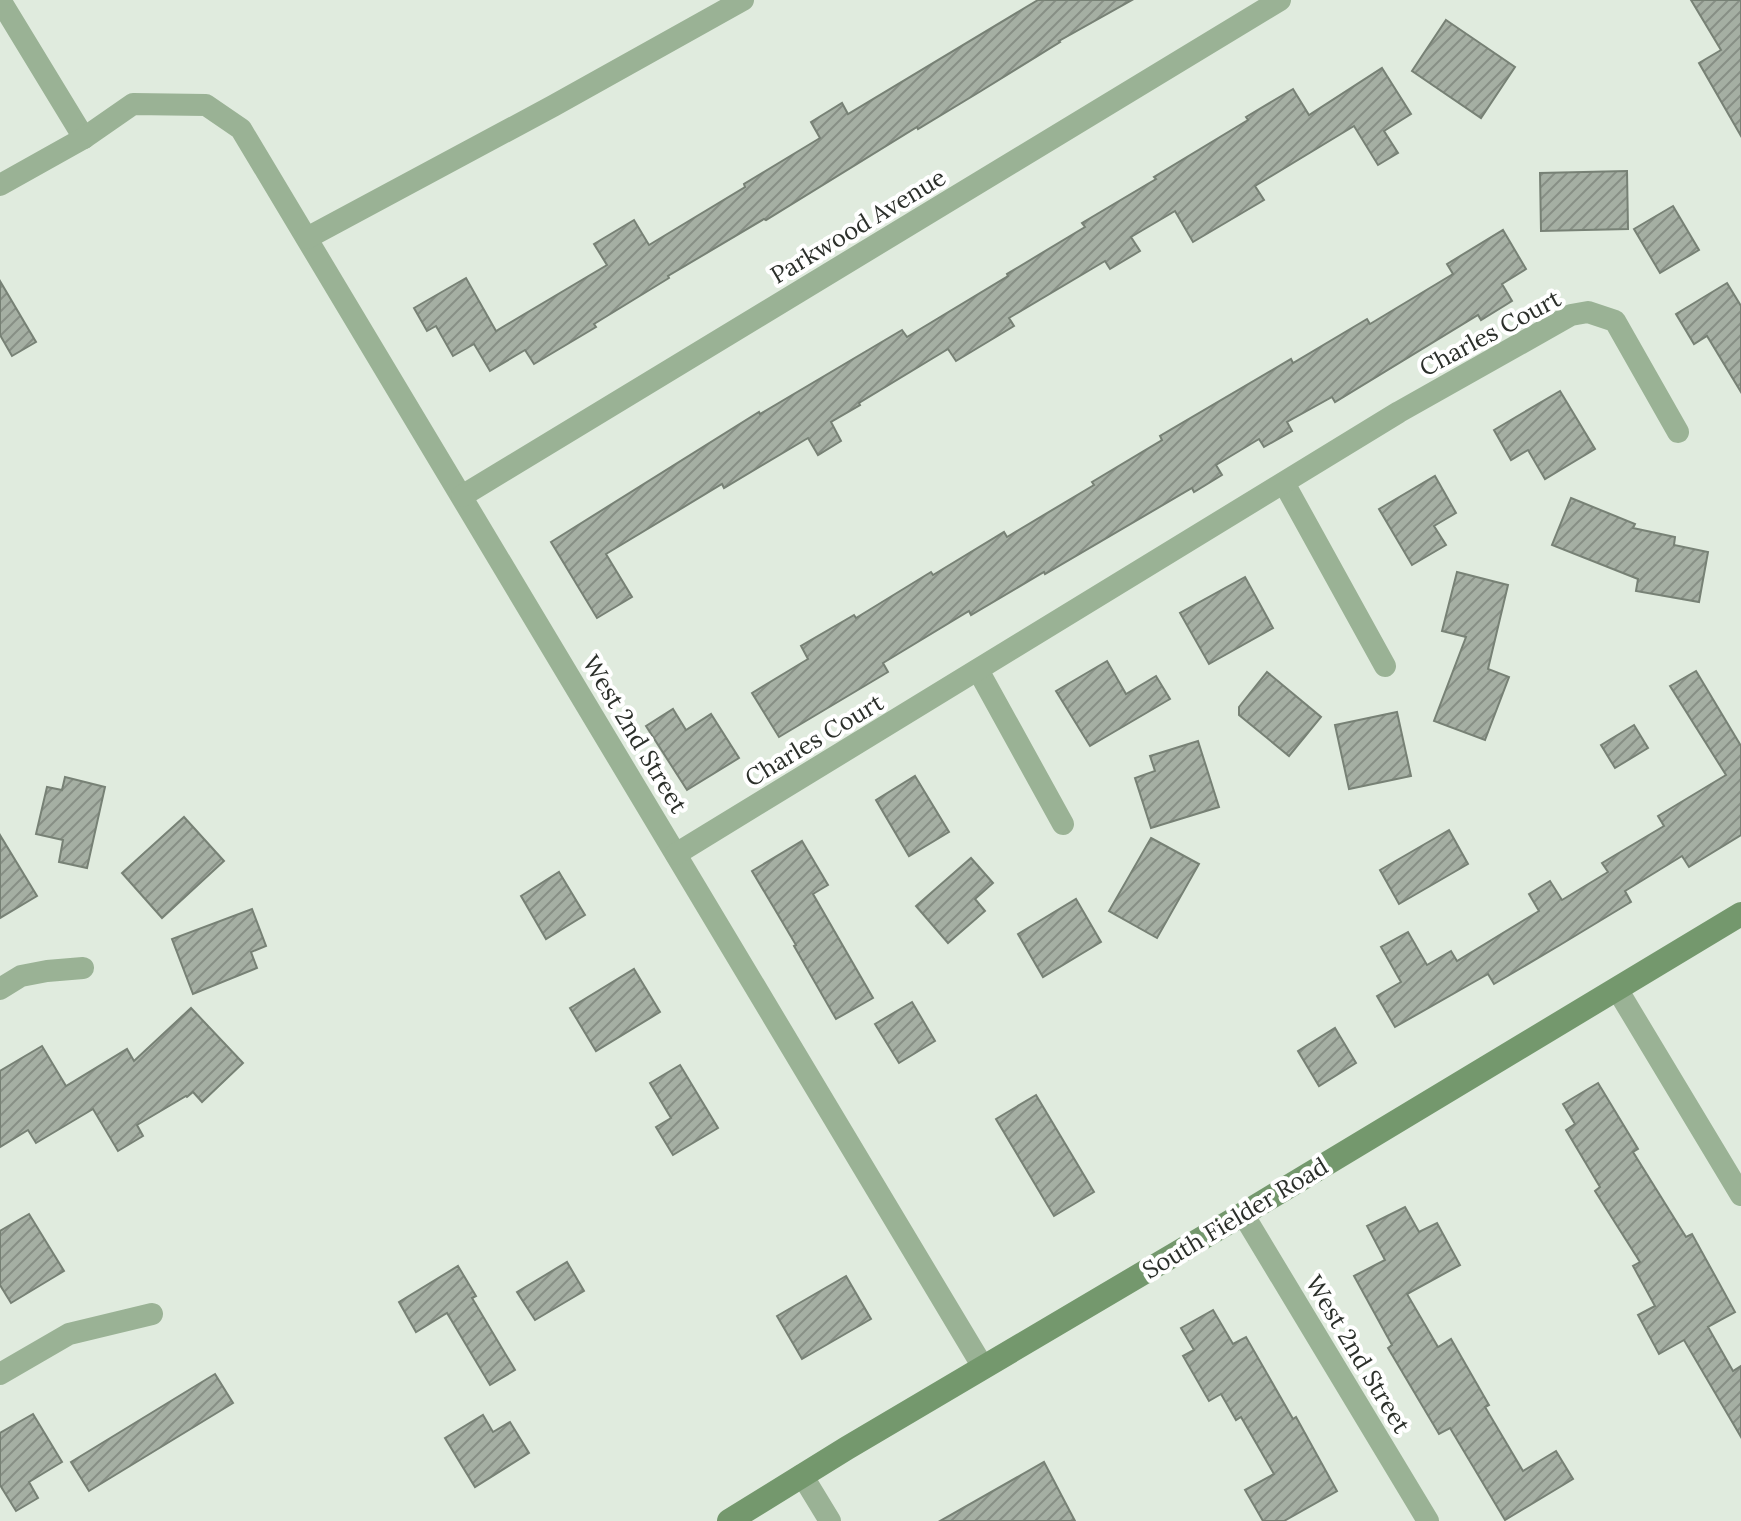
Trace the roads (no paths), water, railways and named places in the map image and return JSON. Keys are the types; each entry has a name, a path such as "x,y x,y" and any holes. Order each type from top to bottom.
{"main road":[{"name":"South Fielder Road","path":"729,1521 1741,914"}],"street":[{"path":"0,0 84,138 0,185"},
{"path":"307,238 743,0"},
{"name":"Parkwood Avenue","path":"462,496 1280,0"},
{"name":"West 2nd Street","path":"84,138 133,104 206,105 241,129 983,1367"},
{"name":"Charles Court","path":"676,854 1399,412 1571,315 1588,312 1615,321 1678,432"},
{"path":"1284,483 1385,666"},
{"path":"978,670 1063,824"},
{"path":"0,989 21,976 83,968"},
{"path":"1617,989 1741,1195"},
{"name":"West 2nd Street","path":"1243,1214 1428,1521"},
{"path":"0,1374 69,1334 152,1314"},
{"path":"802,1475 830,1521"}]}
